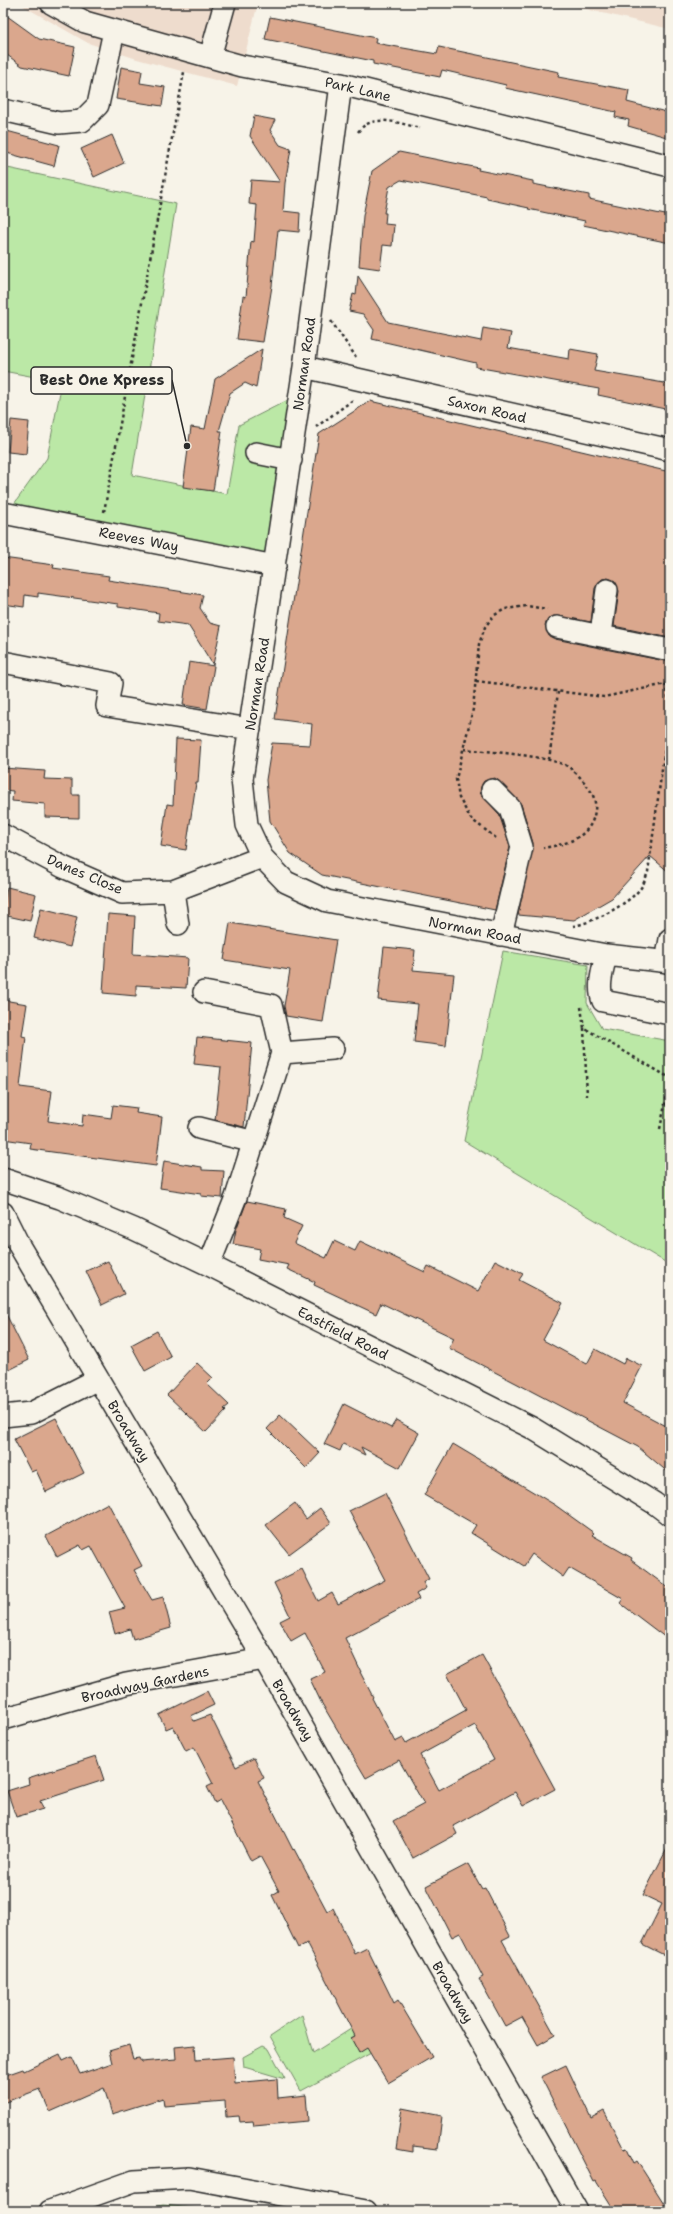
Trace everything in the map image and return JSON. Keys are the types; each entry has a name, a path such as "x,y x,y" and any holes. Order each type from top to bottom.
{"street":[{"name":"Park Lane","path":"51,3 85,22 242,66 341,84 670,166"},
{"path":"210,57 225,3"},
{"path":"3,110 59,123 82,121 98,105 114,31"},
{"name":"Norman Road","path":"341,84 291,460 242,779 247,825 262,857 286,882 328,901 606,955 668,962"},
{"name":"Saxon Road","path":"304,367 670,450"},
{"path":"256,453 291,460"},
{"name":"Reeves Way","path":"3,513 275,566"},
{"path":"601,634 608,590"},
{"path":"557,627 601,634 670,650"},
{"path":"3,662 111,683 107,706 250,729"},
{"path":"492,790 510,808 522,847 501,934"},
{"name":"Danes Close","path":"3,834 63,867 122,893 173,891 262,857"},
{"path":"173,891 178,924"},
{"path":"668,962 670,939"},
{"path":"606,955 600,995 603,1001 670,1014"},
{"path":"204,992 271,1005 282,1054 236,1197 209,1265"},
{"path":"282,1054 333,1049"},
{"path":"199,1128 254,1142"},
{"name":"Eastfield Road","path":"3,1180 60,1198 134,1229 209,1265 532,1428 670,1515"},
{"name":"Broadway","path":"3,1213 20,1247 264,1659 577,2211"},
{"path":"3,1416 31,1413 98,1378"},
{"name":"Broadway Gardens","path":"3,1719 126,1684 264,1659"},
{"path":"50,2211 134,2181 189,2178 366,2211"}],"path":[{"path":"101,532 188,51"},
{"path":"356,136 358,131 364,125 374,121 388,121 423,128"},
{"path":"328,317 357,358"},
{"path":"310,432 354,400"},
{"path":"464,749 549,760 567,766 583,779 594,795 596,810 591,825 582,834 566,844 544,848 522,847 495,837 471,819 459,798 456,779 473,709 479,644 485,628 494,616 505,610 526,606 553,609 557,627"},
{"path":"670,675 665,684 670,706"},
{"path":"476,681 604,697 665,684"},
{"path":"549,760 558,692"},
{"path":"570,926 584,924 600,917 624,902 640,889 648,872 670,710"},
{"path":"584,1028 587,1096"},
{"path":"660,1129 670,1080"}],"shaded area":[{"path":"18,3 258,3 237,86 137,59 88,43"},
{"path":"560,3 670,3 670,29 586,9"}],"green space":[{"path":"3,167 176,204 132,475 227,494 239,425 294,397 272,561 9,511 47,458 62,382 3,371"},
{"path":"503,951 588,965 587,1003 602,1029 670,1041 670,1265 464,1141"},
{"path":"376,2013 380,2021 351,2038 359,2052 374,2044 371,2053 301,2091 270,2036 302,2015 313,2053"},
{"path":"263,2046 269,2049 285,2079 244,2067 243,2057"},
{"path":"163,2205 222,2211 135,2211"}],"building":[{"path":"3,13 39,39 75,47 69,76 22,66 3,52"},
{"path":"270,17 376,38 375,43 437,54 439,47 559,72 558,77 629,90 627,102 670,113 670,138 628,126 629,120 615,117 616,112 505,88 506,85 442,70 440,77 373,64 373,61 265,39"},
{"path":"121,67 142,71 140,83 165,87 162,106 116,99"},
{"path":"254,116 275,120 270,130 280,145 291,149 285,183 283,211 300,213 299,232 278,230 272,286 263,342 237,339 243,296 246,297 251,241 254,242 257,205 249,204 251,180 280,182 250,136"},
{"path":"3,130 59,145 54,166 3,152"},
{"path":"112,135 124,163 94,177 81,149"},
{"path":"399,152 479,168 478,170 533,181 533,184 589,195 589,199 670,216 670,243 583,225 585,221 487,199 487,197 401,180 389,187 384,213 386,213 385,224 394,225 392,246 383,245 380,269 359,266 363,216 372,171"},
{"path":"358,276 388,322 481,341 483,328 511,333 508,348 569,359 570,349 598,354 594,371 670,384 670,410 598,395 599,389 476,367 476,363 372,339 374,330 363,314 349,311 353,294 356,295"},
{"path":"262,349 256,388 245,383 230,393 219,431 222,431 213,491 183,487 191,427 205,429 215,379"},
{"path":"370,401 670,472 670,638 614,626 619,591 615,581 608,578 602,579 595,588 591,622 554,616 548,619 545,625 549,636 555,639 670,662 670,873 650,856 612,898 574,920 518,915 533,843 521,804 495,778 484,781 480,793 499,814 510,847 495,910 322,875 290,853 270,821 266,780 272,743 310,745 312,724 275,719 319,434"},
{"path":"11,420 29,422 26,454 8,452"},
{"path":"3,558 54,565 53,568 109,576 108,580 203,595 200,608 210,623 221,626 213,665 188,625 158,621 159,613 118,607 118,604 38,593 38,597 25,595 24,607 3,604"},
{"path":"189,662 214,666 207,709 183,705"},
{"path":"176,739 201,740 198,783 196,783 186,850 161,846 167,804 173,805"},
{"path":"3,768 45,771 44,779 72,780 72,795 79,795 79,818 45,817 45,804 12,801 13,791 3,790"},
{"path":"7,887 36,894 30,921 3,915"},
{"path":"41,908 77,917 70,947 34,938"},
{"path":"108,914 135,916 133,954 188,958 186,988 136,985 136,996 103,993"},
{"path":"230,923 336,940 323,1022 286,1016 284,1006 290,970 224,960"},
{"path":"384,947 415,950 413,970 454,974 446,1046 414,1042 418,1004 378,1000"},
{"path":"3,1000 27,1004 22,1036 26,1037 20,1087 52,1091 48,1121 82,1126 83,1114 111,1118 113,1105 137,1108 136,1113 162,1117 156,1166 30,1149 31,1143 3,1139"},
{"path":"197,1037 252,1043 244,1127 215,1120 221,1067 194,1064"},
{"path":"164,1161 202,1167 202,1170 224,1171 222,1198 201,1196 201,1194 160,1188"},
{"path":"247,1201 286,1209 284,1218 302,1226 294,1243 326,1258 334,1241 355,1251 360,1241 425,1272 428,1266 478,1291 495,1260 523,1274 519,1280 563,1303 543,1340 587,1364 595,1349 623,1364 626,1358 642,1366 623,1403 670,1428 670,1474 638,1447 449,1348 454,1338 381,1303 376,1314 314,1285 315,1282 287,1269 289,1265 258,1259 260,1249 233,1244 236,1230"},
{"path":"108,1261 124,1294 102,1305 86,1271"},
{"path":"3,1308 29,1360 3,1373"},
{"path":"157,1331 171,1357 145,1371 131,1345"},
{"path":"197,1363 213,1378 207,1384 229,1405 224,1409 226,1411 206,1432 167,1395"},
{"path":"344,1404 391,1428 396,1420 419,1433 400,1468 361,1447 365,1455 343,1444 340,1451 324,1444"},
{"path":"280,1415 320,1453 306,1468 267,1429"},
{"path":"56,1418 84,1473 46,1492 36,1470 31,1472 14,1439"},
{"path":"453,1444 555,1505 594,1533 592,1535 632,1558 631,1560 670,1589 670,1641 620,1603 623,1599 569,1568 563,1577 532,1554 524,1566 471,1533 476,1525 424,1495"},
{"path":"385,1493 429,1579 423,1582 426,1588 416,1594 419,1599 345,1638 373,1697 372,1698 395,1742 403,1738 406,1743 466,1710 447,1674 482,1655 555,1789 523,1806 515,1792 453,1826 457,1834 413,1858 393,1821 424,1804 399,1760 366,1778 321,1702 310,1679 325,1672 305,1633 291,1641 280,1621 290,1616 274,1583 302,1569 318,1601 332,1593 338,1604 385,1580 349,1511","holes":["475,1725 494,1760 439,1790 420,1755"]},
{"path":"108,1503 142,1566 134,1570 152,1600 163,1597 171,1628 133,1639 130,1629 115,1634 109,1612 125,1608 91,1546 83,1550 80,1545 57,1557 46,1536"},
{"path":"295,1503 306,1519 320,1508 331,1523 289,1554 266,1525"},
{"path":"207,1691 214,1705 191,1716 194,1721 210,1715 236,1767 254,1758 264,1778 258,1781 293,1850 294,1849 327,1911 333,1908 355,1954 367,1948 394,2003 398,2000 432,2057 388,2083 367,2048 359,2053 351,2038 355,2036 307,1943 298,1948 272,1895 279,1891 260,1856 251,1861 220,1800 215,1803 207,1787 213,1784 194,1747 186,1751 173,1726 166,1729 159,1715"},
{"path":"96,1756 104,1780 40,1801 43,1809 16,1817 7,1791 29,1784 28,1778"},
{"path":"670,1843 670,1958 642,1944 662,1904 643,1895"},
{"path":"468,1864 482,1889 485,1888 510,1936 502,1940 555,2035 538,2045 522,2017 505,2026 479,1979 483,1977 460,1933 452,1937 426,1886"},
{"path":"129,2045 133,2059 139,2058 141,2062 176,2059 175,2047 195,2045 196,2060 233,2057 235,2083 277,2079 278,2098 306,2095 308,2121 254,2126 253,2121 240,2122 239,2116 226,2117 225,2101 164,2106 163,2098 112,2114 104,2088 50,2112 40,2089 3,2103 3,2076 23,2069 24,2071 60,2054 63,2061 72,2057 80,2074 112,2063 109,2051"},
{"path":"566,2065 591,2118 604,2111 624,2149 627,2148 634,2163 637,2161 665,2205 655,2211 615,2211 596,2181 594,2182 541,2077"},
{"path":"402,2108 442,2116 438,2149 413,2146 413,2152 396,2149"}],"place":[{"name":"Best One Xpress","path":"187,446"}]}
